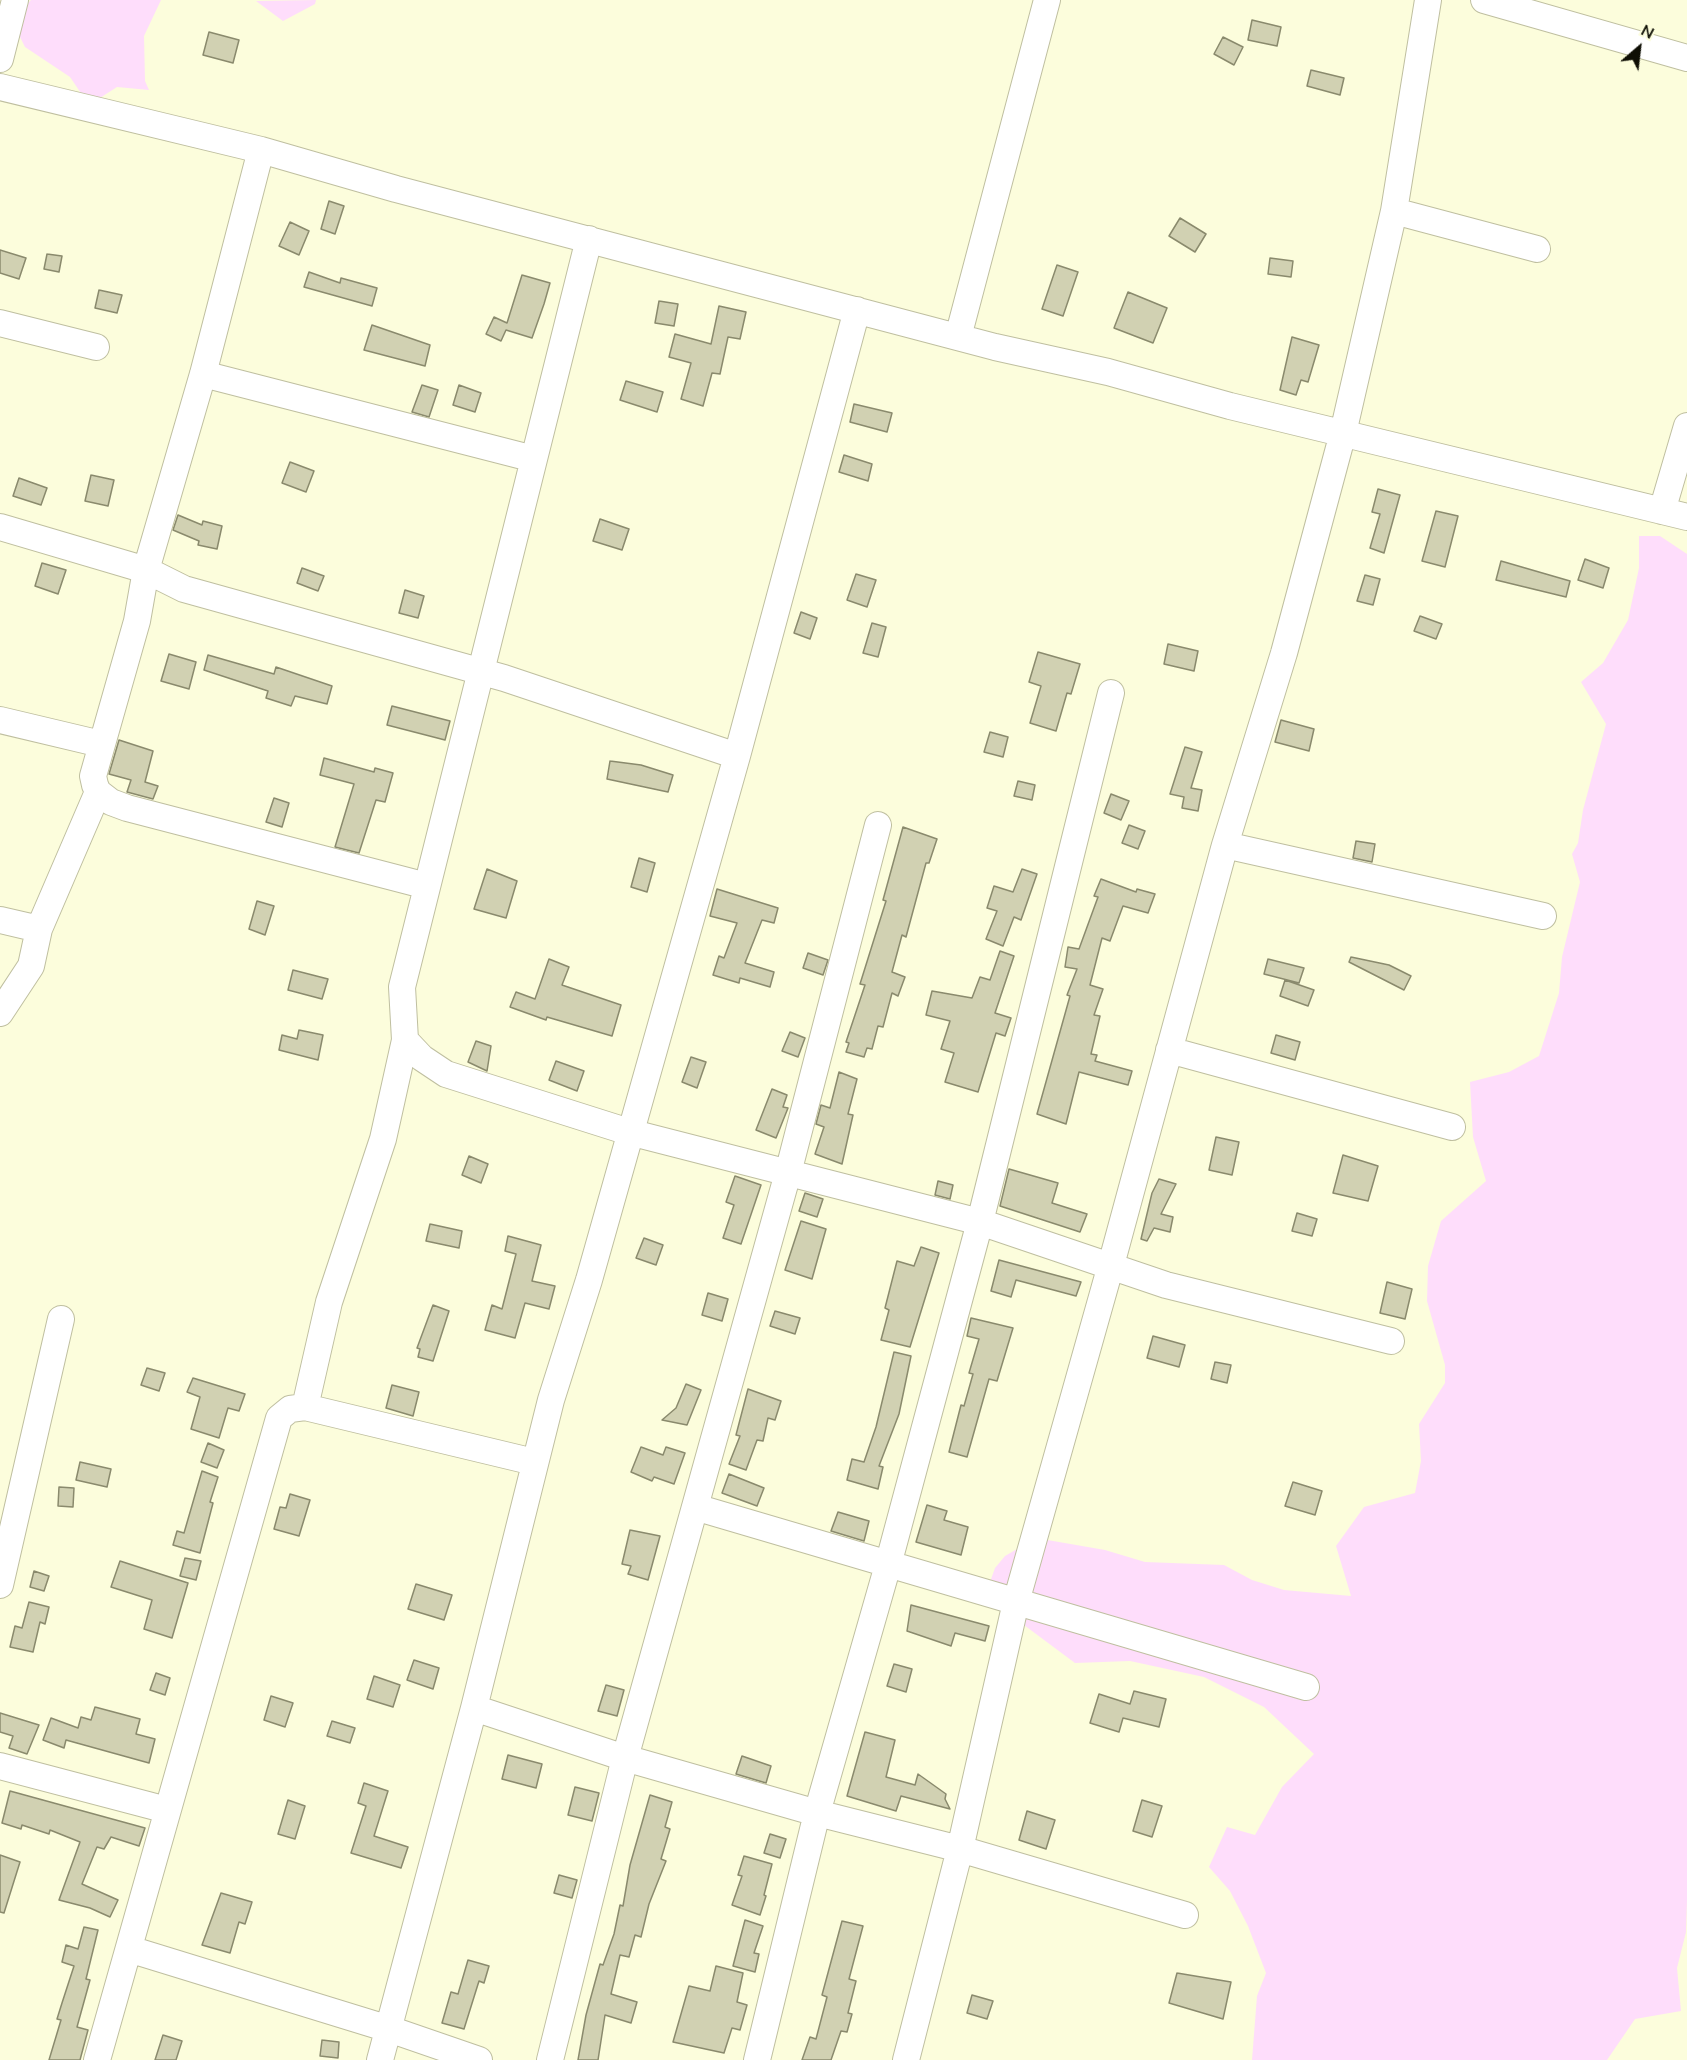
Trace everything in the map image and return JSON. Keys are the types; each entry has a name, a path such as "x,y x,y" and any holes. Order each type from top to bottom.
{"street":[{"path":"0,58 15,0"},
{"path":"958,337 1047,0"},
{"path":"906,2060 960,1849 1016,1602 1111,1265 1225,845 1284,653 1343,433 1394,211 1428,0"},
{"path":"1484,0 1687,58"},
{"path":"0,87 261,150 396,189 958,337 1108,372 1230,406 1687,517"},
{"path":"261,150 202,374 146,570 137,621 93,777 98,792 111,802 127,808 428,886"},
{"path":"1394,211 1538,249"},
{"path":"305,1407 329,1302 383,1139 405,1040 402,987 588,238"},
{"path":"380,2060 474,1708 534,1462 736,756 857,310"},
{"path":"0,323 96,347"},
{"path":"202,374 534,459"},
{"path":"1662,511 1687,426"},
{"path":"0,527 146,570 184,589 481,672 736,756"},
{"path":"757,2060 817,1813 888,1565 980,1222 1111,693"},
{"path":"0,720 101,744"},
{"path":"0,1013 31,966 39,929 98,792"},
{"path":"550,2060 625,1758 788,1173 878,825"},
{"path":"1225,845 1543,915"},
{"path":"0,920 39,929"},
{"path":"405,1040 422,1058 446,1074 629,1132 980,1222 1166,1285 1391,1341"},
{"path":"1169,1050 1452,1126"},
{"path":"0,1585 62,1319"},
{"path":"97,2060 279,1418 290,1409 305,1407 534,1462"},
{"path":"695,1507 1306,1687"},
{"path":"474,1708 625,1758 817,1813 960,1849 1185,1915"},
{"path":"0,1766 167,1810"},
{"path":"129,1949 389,2029 479,2060"}],"shaded area":[{"path":"31,0 161,0 144,36 145,81 149,90 117,87 89,105 70,77 25,47 19,35 16,16"},
{"path":"316,0 315,4 283,21 256,1"},
{"path":"1639,536 1660,536 1687,554 1687,1900 1686,1932 1677,1968 1681,2011 1635,2019 1607,2060 1252,2060 1257,1996 1266,1973 1248,1926 1230,1891 1209,1867 1227,1827 1255,1835 1282,1787 1314,1754 1264,1707 1204,1677 1130,1661 1075,1663 985,1596 995,1568 1005,1556 1036,1538 1105,1550 1145,1562 1224,1565 1252,1580 1284,1590 1351,1596 1336,1546 1364,1507 1415,1493 1421,1461 1419,1424 1445,1383 1445,1365 1427,1301 1428,1266 1441,1221 1486,1181 1473,1137 1470,1082 1509,1072 1539,1056 1559,993 1562,957 1580,882 1572,854 1578,843 1583,810 1606,724 1581,682 1603,663 1628,620 1639,568"}],"building":[{"path":"1252,20 1281,27 1277,46 1248,40"},
{"path":"209,32 239,40 233,63 203,55"},
{"path":"1223,37 1243,47 1234,65 1214,54"},
{"path":"1311,70 1344,78 1340,95 1307,86"},
{"path":"329,201 344,206 335,234 321,229"},
{"path":"1180,218 1206,234 1195,252 1169,236"},
{"path":"290,222 309,231 299,255 279,246"},
{"path":"0,250 26,258 19,279 0,273"},
{"path":"47,254 62,256 59,272 44,269"},
{"path":"1270,258 1293,261 1291,277 1268,274"},
{"path":"1057,265 1078,272 1063,316 1042,309"},
{"path":"309,272 340,283 341,278 377,288 372,306 304,287"},
{"path":"522,275 550,283 544,304 532,338 506,330 501,341 486,334 494,317 507,323"},
{"path":"99,290 122,295 117,313 95,308"},
{"path":"1128,292 1167,308 1153,343 1114,328"},
{"path":"659,301 678,304 674,326 655,323"},
{"path":"719,306 746,312 740,339 728,337 720,374 712,373 703,406 681,399 691,363 669,357 675,334 711,344"},
{"path":"372,325 430,345 425,366 364,350"},
{"path":"1292,337 1319,345 1308,382 1301,380 1296,395 1280,390"},
{"path":"626,381 663,392 657,412 620,400"},
{"path":"422,385 438,390 429,417 412,412"},
{"path":"459,385 481,393 475,412 453,405"},
{"path":"854,404 892,413 887,432 850,422"},
{"path":"844,455 872,464 868,481 839,472"},
{"path":"290,462 314,471 306,492 282,483"},
{"path":"91,475 114,480 108,506 85,501"},
{"path":"19,478 47,488 41,505 13,496"},
{"path":"1378,489 1400,495 1384,553 1370,548 1380,514 1372,512"},
{"path":"1436,511 1458,516 1445,567 1422,561"},
{"path":"178,515 202,525 203,521 222,526 217,549 198,545 199,541 173,530"},
{"path":"600,519 629,529 622,550 593,541"},
{"path":"1585,559 1609,568 1603,588 1578,580"},
{"path":"1501,561 1570,581 1566,597 1496,580"},
{"path":"42,563 66,570 58,594 35,586"},
{"path":"302,568 324,576 318,591 297,583"},
{"path":"856,574 876,580 867,607 847,600"},
{"path":"1365,575 1380,579 1373,605 1357,601"},
{"path":"405,590 424,596 418,618 399,613"},
{"path":"801,612 817,618 810,639 794,633"},
{"path":"1420,616 1442,624 1436,639 1414,631"},
{"path":"872,623 886,627 878,657 863,653"},
{"path":"1168,644 1198,651 1194,671 1164,664"},
{"path":"1038,652 1080,664 1071,694 1067,693 1056,731 1030,723 1041,686 1029,682"},
{"path":"169,654 196,662 189,689 161,681"},
{"path":"208,655 274,674 276,667 332,686 327,704 295,696 291,706 266,698 268,691 204,670"},
{"path":"392,706 450,721 445,740 387,725"},
{"path":"1281,720 1314,729 1309,751 1275,742"},
{"path":"990,732 1008,737 1003,757 984,752"},
{"path":"119,740 153,751 145,782 158,786 153,799 127,792 131,780 109,774"},
{"path":"1185,747 1202,752 1191,788 1202,790 1198,811 1182,808 1184,797 1170,794"},
{"path":"324,758 374,772 375,768 393,773 385,802 376,800 359,853 335,847 354,784 320,775"},
{"path":"610,761 641,765 673,775 668,792 607,779"},
{"path":"1018,781 1035,785 1032,800 1014,796"},
{"path":"1111,794 1129,801 1121,820 1104,813"},
{"path":"274,798 289,803 282,827 266,822"},
{"path":"1129,825 1145,831 1138,849 1122,843"},
{"path":"903,827 937,839 929,863 926,863 906,937 902,935 892,972 905,977 898,996 892,993 883,1027 878,1026 872,1049 867,1048 864,1057 846,1052 849,1043 846,1042 865,985 860,984 886,901 883,900"},
{"path":"1356,841 1375,844 1372,862 1353,858"},
{"path":"639,858 655,863 647,892 631,887"},
{"path":"487,869 517,881 506,918 474,909"},
{"path":"1022,869 1037,874 1021,920 1014,917 1003,946 986,939 997,911 987,908 994,886 1013,892"},
{"path":"1101,879 1136,892 1137,889 1155,894 1148,913 1123,906 1110,941 1102,938 1090,985 1103,989 1094,1015 1100,1016 1091,1054 1097,1055 1095,1061 1132,1071 1128,1085 1079,1072 1066,1124 1037,1114 1070,996 1067,995 1077,969 1065,967 1068,947 1079,949 1098,897 1094,896"},
{"path":"717,889 778,908 774,923 762,920 745,963 774,972 770,987 740,978 739,983 713,975 719,956 724,958 737,923 710,916"},
{"path":"257,901 274,906 265,935 249,929"},
{"path":"1000,951 1014,956 995,1013 1011,1018 1005,1036 996,1033 978,1092 945,1082 954,1053 941,1049 950,1021 926,1015 932,991 972,998 980,977 990,980"},
{"path":"808,953 828,960 823,975 803,968"},
{"path":"1351,957 1389,965 1411,976 1404,990 1349,962"},
{"path":"549,959 569,967 562,985 621,1005 612,1036 547,1017 546,1020 510,1007 516,992 535,999"},
{"path":"1268,959 1304,968 1299,983 1264,974"},
{"path":"293,970 328,979 322,999 288,990"},
{"path":"1285,980 1314,990 1308,1006 1280,996"},
{"path":"299,1030 323,1035 318,1060 279,1050 282,1035 297,1039"},
{"path":"790,1032 805,1038 798,1057 782,1051"},
{"path":"1276,1035 1300,1042 1295,1060 1271,1053"},
{"path":"476,1041 491,1046 487,1071 468,1062"},
{"path":"691,1057 706,1062 697,1088 682,1082"},
{"path":"556,1061 584,1071 577,1091 549,1080"},
{"path":"839,1072 857,1079 848,1114 853,1115 842,1164 815,1154 824,1127 816,1124 821,1105 830,1108"},
{"path":"772,1089 787,1095 783,1107 788,1108 776,1138 756,1130"},
{"path":"1216,1137 1239,1142 1232,1175 1209,1170"},
{"path":"1343,1155 1378,1166 1368,1201 1333,1193"},
{"path":"469,1156 488,1164 481,1183 462,1175"},
{"path":"1009,1169 1058,1183 1052,1203 1087,1214 1080,1232 1000,1206"},
{"path":"735,1176 761,1185 741,1244 723,1238 734,1205 726,1202"},
{"path":"1159,1179 1176,1184 1161,1214 1173,1217 1170,1232 1154,1228 1147,1241 1141,1239 1152,1193"},
{"path":"938,1181 953,1185 950,1199 935,1195"},
{"path":"805,1193 823,1199 817,1217 799,1211"},
{"path":"1297,1213 1317,1219 1312,1236 1292,1231"},
{"path":"801,1221 826,1229 812,1279 785,1270"},
{"path":"430,1224 462,1231 459,1248 426,1241"},
{"path":"508,1236 541,1245 532,1281 555,1286 549,1309 525,1303 515,1338 485,1330 492,1305 502,1309 516,1254 505,1251"},
{"path":"644,1238 663,1245 656,1265 636,1258"},
{"path":"921,1247 939,1253 910,1347 881,1340 889,1310 885,1308 897,1261 914,1266"},
{"path":"999,1260 1081,1282 1076,1296 1016,1280 1011,1297 991,1291"},
{"path":"1387,1282 1412,1289 1405,1319 1380,1313"},
{"path":"708,1293 728,1299 722,1321 702,1315"},
{"path":"433,1305 449,1311 433,1361 418,1357 420,1349 417,1348"},
{"path":"775,1311 800,1318 795,1334 770,1326"},
{"path":"971,1318 1013,1328 997,1381 989,1379 967,1457 949,1452 961,1405 964,1406 973,1374 969,1373 979,1339 967,1336"},
{"path":"1153,1336 1185,1345 1179,1367 1147,1358"},
{"path":"894,1352 911,1356 899,1414 879,1466 883,1467 878,1489 847,1480 852,1459 864,1462 876,1427"},
{"path":"1215,1362 1231,1365 1227,1383 1211,1379"},
{"path":"147,1368 165,1373 159,1391 141,1385"},
{"path":"193,1378 245,1394 239,1411 228,1408 219,1438 191,1429 200,1397 187,1392"},
{"path":"686,1384 701,1390 687,1425 662,1420 676,1408"},
{"path":"392,1385 419,1392 413,1416 386,1408"},
{"path":"748,1389 781,1401 775,1420 768,1418 763,1441 757,1440 746,1470 729,1464 740,1436 736,1435"},
{"path":"208,1443 224,1450 217,1468 201,1462"},
{"path":"641,1447 663,1455 666,1447 685,1453 674,1484 654,1477 652,1481 631,1472"},
{"path":"80,1462 111,1469 107,1487 76,1480"},
{"path":"202,1471 218,1477 210,1502 213,1503 200,1553 173,1545 177,1531 184,1533"},
{"path":"729,1474 764,1488 757,1506 722,1493"},
{"path":"1293,1482 1322,1491 1315,1515 1285,1506"},
{"path":"59,1487 74,1488 73,1507 58,1506"},
{"path":"290,1494 310,1500 299,1536 274,1529 280,1507 286,1508"},
{"path":"927,1505 947,1511 944,1520 968,1527 961,1555 916,1542"},
{"path":"838,1512 869,1521 864,1541 831,1531"},
{"path":"630,1530 660,1536 648,1580 628,1574 631,1566 622,1564"},
{"path":"185,1558 201,1561 196,1580 180,1576"},
{"path":"120,1561 188,1583 172,1638 144,1629 152,1600 111,1587"},
{"path":"34,1571 49,1576 44,1591 30,1587"},
{"path":"416,1584 452,1595 444,1620 408,1609"},
{"path":"29,1602 49,1607 45,1624 40,1622 33,1652 10,1647 15,1626 22,1628"},
{"path":"911,1605 989,1626 985,1641 955,1633 951,1646 907,1631"},
{"path":"414,1660 439,1668 433,1689 407,1680"},
{"path":"894,1664 912,1669 906,1692 887,1686"},
{"path":"156,1673 170,1678 165,1695 150,1690"},
{"path":"374,1676 400,1685 393,1707 367,1699"},
{"path":"606,1685 624,1690 617,1716 598,1711"},
{"path":"1134,1691 1166,1699 1159,1727 1123,1718 1119,1732 1090,1723 1099,1694 1130,1704"},
{"path":"271,1696 293,1703 285,1727 264,1720"},
{"path":"95,1707 140,1719 136,1734 155,1739 149,1763 66,1740 64,1748 43,1740 51,1718 78,1728 81,1717 91,1720"},
{"path":"0,1713 39,1725 27,1754 9,1748 13,1736 0,1732"},
{"path":"332,1721 355,1728 350,1743 327,1736"},
{"path":"865,1732 895,1740 886,1777 915,1785 918,1774 946,1794 945,1799 950,1809 901,1796 896,1811 847,1796"},
{"path":"508,1755 542,1764 536,1788 502,1779"},
{"path":"742,1756 771,1766 766,1783 736,1774"},
{"path":"364,1783 388,1791 374,1836 408,1847 401,1868 351,1853 366,1806 358,1803"},
{"path":"575,1787 599,1793 592,1821 568,1815"},
{"path":"10,1791 145,1828 139,1846 111,1837 104,1849 97,1847 82,1884 118,1900 110,1917 90,1908 59,1900 80,1842 50,1830 49,1834 22,1825 21,1829 2,1823"},
{"path":"650,1795 672,1802 665,1827 670,1829 661,1859 666,1861 649,1904 641,1937 635,1935 629,1957 620,1955 611,1994 637,2002 631,2023 605,2015 598,2060 578,2060 586,2015 600,1964 603,1965 614,1934 620,1905 623,1906 630,1865"},
{"path":"288,1800 305,1806 295,1839 278,1834"},
{"path":"1142,1800 1162,1806 1152,1837 1133,1831"},
{"path":"1027,1811 1055,1820 1046,1849 1019,1840"},
{"path":"770,1834 786,1839 780,1858 764,1853"},
{"path":"0,1855 20,1862 4,1913 0,1912"},
{"path":"744,1856 772,1864 760,1915 732,1905 742,1876 738,1875"},
{"path":"559,1875 577,1880 572,1898 554,1893"},
{"path":"221,1893 252,1902 245,1924 239,1922 230,1953 202,1945"},
{"path":"745,1920 763,1926 754,1953 759,1954 755,1972 733,1966"},
{"path":"842,1921 863,1926 849,1979 856,1981 848,2013 852,2014 847,2032 841,2031 831,2060 802,2060 810,2037 816,2039 827,1997 822,1995"},
{"path":"84,1927 98,1930 86,1979 90,1980 77,2027 88,2030 80,2060 49,2060 61,2020 57,2019 74,1966 62,1962 66,1945 78,1949"},
{"path":"468,1960 489,1966 484,1983 479,1981 464,2029 442,2023 451,1992 458,1994"},
{"path":"716,1966 743,1973 737,2002 747,2005 740,2030 732,2028 724,2053 673,2042 689,1986 710,1991"},
{"path":"1177,1973 1231,1982 1223,2019 1169,2003"},
{"path":"972,1995 993,2001 987,2019 967,2013"},
{"path":"163,2035 182,2041 176,2060 155,2060"},
{"path":"322,2040 339,2042 338,2058 320,2056"}]}
